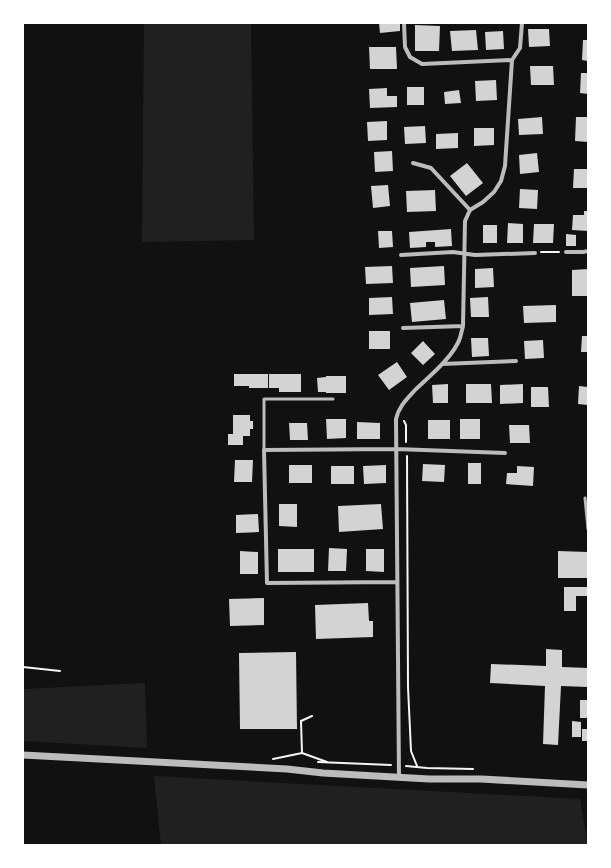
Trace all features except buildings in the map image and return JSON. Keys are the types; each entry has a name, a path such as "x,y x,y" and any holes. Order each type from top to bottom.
{"street":[{"path":"404,23 405,47 410,57 422,64 512,60"},
{"path":"399,777 396,419 398,411 403,403 442,364 454,350 460,339 463,326 463,253 465,221 470,210 483,202 494,192 501,181 505,166 512,60 520,48 522,23"},
{"path":"413,163 431,168 470,210"},
{"path":"566,252 583,252 588,250"},
{"path":"401,255 453,252 475,255 536,253"},
{"path":"403,328 463,326"},
{"path":"442,364 516,361"},
{"path":"397,582 267,584 264,450 406,449 504,453"},
{"path":"23,755 226,765 429,779 481,779 588,785"}],"lane":[{"path":"264,450 264,399 333,399"},
{"path":"585,498 588,529"}],"path":[{"path":"536,253 566,252"},
{"path":"398,411 406,425 408,687 411,751 417,766"},
{"path":"23,667 60,671"},
{"path":"302,753 301,721 312,716"},
{"path":"283,760 268,760 302,753 329,763"},
{"path":"314,762 474,769"}],"shaded area":[{"path":"144,23 251,23 254,240 142,242"},
{"path":"145,683 147,748 23,741 23,689"},
{"path":"154,776 580,799 588,845 161,845"}]}
